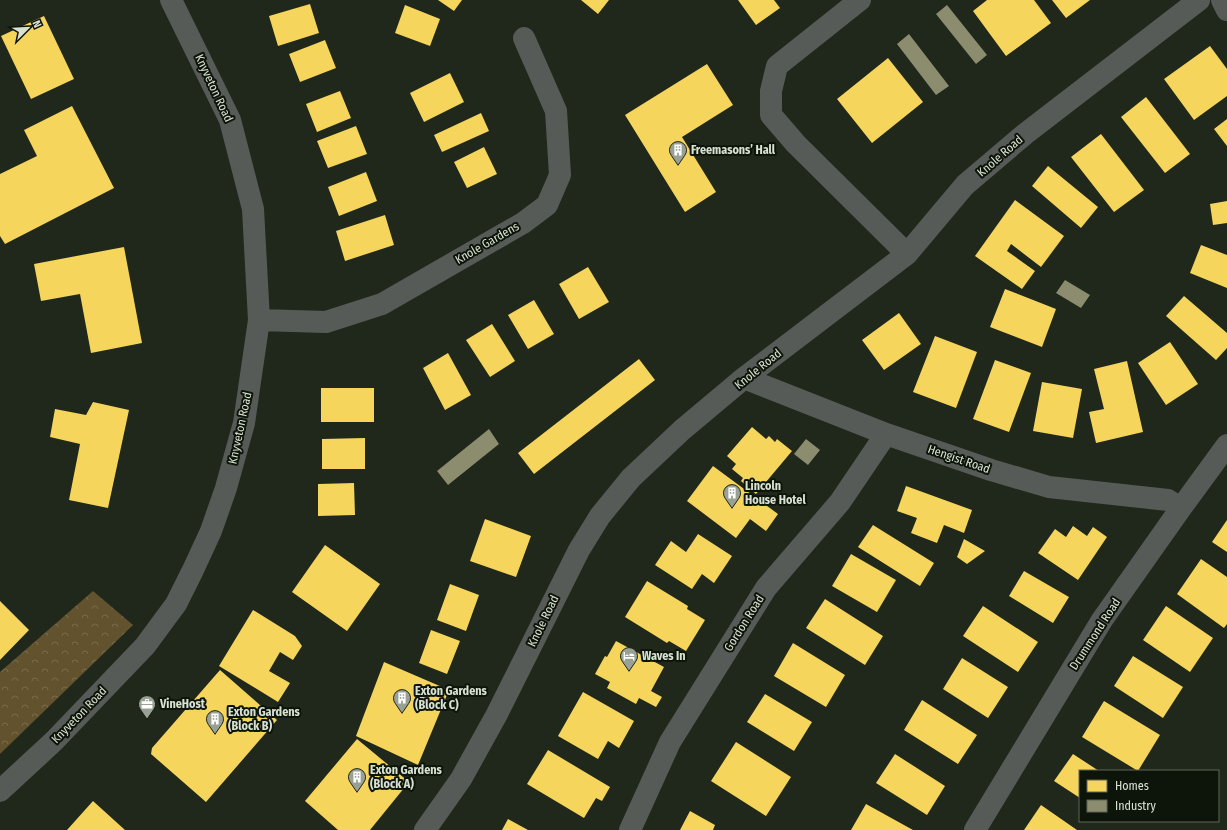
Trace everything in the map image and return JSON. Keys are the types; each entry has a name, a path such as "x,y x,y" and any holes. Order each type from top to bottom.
{"street":[{"name":"Knyveton Road","path":"0,791 54,741 145,646 176,604 211,531 226,488 244,423 259,320 253,209 230,120 171,0"},
{"path":"860,0 778,66 771,91 771,115 796,144 906,254"},
{"name":"Knole Road","path":"425,830 462,779 497,714 579,550 600,516 631,478 682,430 744,378 906,254 965,185 1025,134 1199,0"},
{"path":"1222,0 1227,10"},
{"name":"Knole Gardens","path":"259,320 326,322 382,304 523,222 547,205 560,175 556,112 524,38"},
{"name":"Hengist Road","path":"744,378 886,434 991,470 1049,487 1168,500 1181,508"},
{"name":"Gordon Road","path":"630,830 670,742 766,588 840,502 886,434"},
{"name":"Drummond Road","path":"975,830 1102,620 1227,445"}],"green space":[{"path":"93,591 133,625 0,754 0,672"}],"building: Homes":[{"path":"438,0 462,0 454,11"},
{"path":"581,0 609,0 598,14"},
{"path":"738,0 774,0 780,8 756,25"},
{"path":"987,0 1034,0 1051,23 1006,56 973,11"},
{"path":"1052,0 1090,0 1066,18"},
{"path":"310,4 319,33 278,46 269,16"},
{"path":"405,5 440,19 430,46 395,33"},
{"path":"44,16 74,79 31,99 1,36"},
{"path":"325,40 336,68 300,82 289,54"},
{"path":"1210,46 1227,69 1227,96 1194,120 1164,79"},
{"path":"888,58 923,102 872,143 837,99"},
{"name":"Freemasons’ Hall","path":"707,64 733,105 682,137 716,192 685,212 625,115"},
{"path":"450,73 464,102 424,122 410,93"},
{"path":"340,91 351,118 317,132 306,104"},
{"path":"1146,97 1190,154 1165,173 1121,117"},
{"path":"72,106 114,188 5,244 0,236 0,174 37,156 24,130"},
{"path":"481,113 489,131 442,152 434,135"},
{"path":"1227,119 1227,146 1214,129"},
{"path":"356,126 367,154 328,168 317,141"},
{"path":"1101,134 1144,190 1114,212 1071,157"},
{"path":"484,147 497,174 467,188 454,162"},
{"path":"1048,166 1098,207 1081,228 1032,186"},
{"path":"366,172 377,201 339,216 328,187"},
{"path":"1015,200 1064,236 1041,267 1011,244 1007,251 1035,271 1022,289 975,256"},
{"path":"1227,201 1227,223 1213,225 1210,204"},
{"path":"385,215 394,245 345,261 336,231"},
{"path":"1201,245 1227,255 1227,288 1190,273"},
{"path":"124,247 142,343 91,353 80,294 41,301 34,264"},
{"path":"588,267 609,302 579,319 559,284"},
{"path":"1005,289 1056,309 1042,347 990,327"},
{"path":"1184,296 1227,333 1227,348 1216,360 1166,316"},
{"path":"534,300 554,334 528,349 508,315"},
{"path":"899,313 921,344 884,370 862,340"},
{"path":"492,324 515,361 490,377 466,340"},
{"path":"935,336 977,352 956,408 913,392"},
{"path":"1170,342 1198,384 1166,405 1138,363"},
{"path":"448,353 471,395 445,410 423,368"},
{"path":"639,359 655,380 534,474 518,453"},
{"path":"995,360 1031,373 1009,432 973,419"},
{"path":"1127,361 1143,432 1096,443 1089,412 1104,409 1094,369"},
{"path":"1042,382 1082,389 1073,438 1033,431"},
{"path":"321,388 374,388 374,422 321,422"},
{"path":"93,402 129,410 108,508 69,500 80,444 50,437 55,409 86,415"},
{"path":"752,427 766,439 769,436 775,442 777,439 792,451 756,494 741,481 743,478 732,469 736,464 727,456"},
{"path":"365,438 365,469 322,469 322,439"},
{"name":"Lincoln House Hotel","path":"713,466 778,514 766,531 750,519 736,538 687,501"},
{"path":"354,483 355,515 318,516 318,484"},
{"path":"906,486 972,510 964,533 944,525 937,543 911,533 917,518 897,511"},
{"path":"485,519 531,536 516,577 470,561"},
{"path":"1227,520 1227,552 1212,542"},
{"path":"873,525 934,563 920,586 858,547"},
{"path":"1073,526 1087,536 1093,527 1107,537 1078,580 1038,553 1055,529 1066,537"},
{"path":"698,534 732,556 714,583 702,574 692,589 655,565 671,541 686,552"},
{"path":"964,539 985,551 967,564 957,557"},
{"path":"325,545 380,584 347,631 292,592"},
{"path":"851,554 896,580 877,612 832,586"},
{"path":"1201,559 1227,577 1227,624 1224,628 1177,594"},
{"path":"1024,571 1069,597 1053,623 1009,596"},
{"path":"647,581 688,606 687,609 705,620 686,651 669,641 667,643 625,617"},
{"path":"450,584 479,595 466,631 437,620"},
{"path":"825,599 883,636 865,665 806,628"},
{"path":"0,601 29,630 0,660"},
{"path":"983,606 1038,642 1018,672 963,636"},
{"path":"1166,606 1213,638 1190,672 1143,640"},
{"path":"253,610 295,636 302,646 293,660 280,652 269,671 290,683 278,702 219,666"},
{"path":"431,630 460,641 447,674 419,663"},
{"name":"Waves In","path":"616,641 664,667 651,691 662,697 656,707 639,698 636,704 607,688 610,682 595,674 605,656 607,657"},
{"path":"793,643 845,675 826,707 774,676"},
{"path":"1133,656 1183,687 1163,718 1114,686"},
{"path":"962,658 1008,687 988,718 943,689"},
{"name":"Exton Gardens (Block C)","path":"384,662 449,690 418,765 356,736"},
{"name":"Exton Gardens (Block B)","path":"220,670 277,720 206,802 151,754 152,748"},
{"path":"583,692 634,721 619,748 608,741 598,759 558,736"},
{"path":"765,694 812,722 794,751 747,722"},
{"path":"922,700 977,735 958,764 904,730"},
{"path":"1104,701 1160,735 1139,770 1082,737"},
{"name":"Exton Gardens (Block A)","path":"357,739 409,782 370,830 338,830 305,801"},
{"path":"736,742 791,777 766,816 711,781"},
{"path":"548,750 610,787 602,801 596,798 584,818 527,784"},
{"path":"895,754 945,786 927,815 876,783"},
{"path":"1073,754 1097,770 1079,770 1079,797 1054,781"},
{"path":"93,801 125,830 67,830"},
{"path":"866,804 913,830 851,830"},
{"path":"1041,805 1077,830 1024,830"},
{"path":"690,811 715,825 713,830 680,830"},
{"path":"508,819 528,830 502,830"}],"building: Industry":[{"path":"947,5 987,55 976,64 936,14"},
{"path":"909,34 949,86 936,95 897,44"},
{"path":"1065,280 1090,295 1081,308 1056,293"},
{"path":"489,429 499,444 448,485 437,471"},
{"path":"806,439 820,450 808,465 794,454"}],"place":[{"name":"Freemasons’ Hall","path":"678,165"},
{"name":"Lincoln House Hotel","path":"732,508"},
{"name":"Waves In","path":"629,671"},
{"name":"Exton Gardens (Block C)","path":"402,713"},
{"name":"VineHost","path":"147,719"},
{"name":"Exton Gardens (Block B)","path":"215,734"},
{"name":"Exton Gardens (Block A)","path":"357,792"}]}
